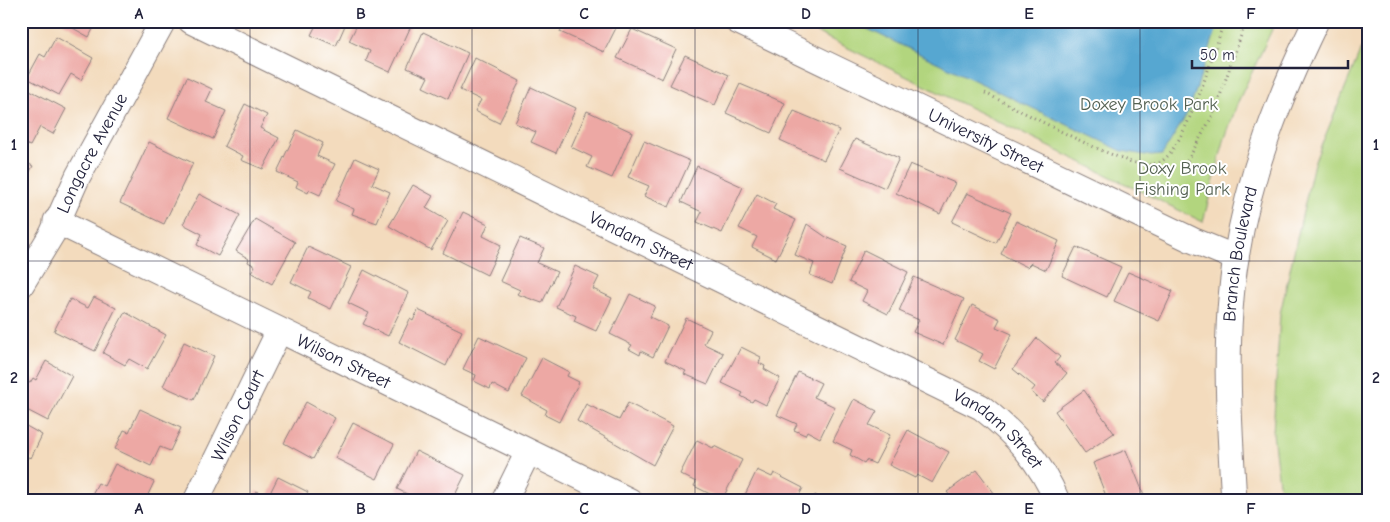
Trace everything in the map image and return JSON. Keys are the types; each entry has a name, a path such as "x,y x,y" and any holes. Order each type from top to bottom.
{"street":[{"name":"Longacre Avenue","path":"21,285 52,234 56,221 78,176 163,21"},
{"name":"Vandam Street","path":"191,21 981,407 1005,426 1030,451 1050,484 1057,501"},
{"name":"University Street","path":"737,21 1220,253 1236,258"},
{"name":"Branch Boulevard","path":"1234,501 1227,384 1229,321 1236,258 1250,192 1266,135 1291,73 1316,21"},
{"name":"Wilson Street","path":"56,221 630,501"},
{"name":"Wilson Court","path":"196,501 279,331"},
{"path":"504,501 528,452"}],"path":[{"path":"985,93 1124,160 1152,165 1161,162 1188,122 1224,21"},
{"path":"1184,165 1214,113 1246,21"}],"green space":[{"name":"Doxey Brook Park","path":"793,21 1276,21 1238,102 1224,141 1203,222"},
{"path":"1369,30 1369,501 1281,501 1273,433 1280,314 1314,163"}],"water":[{"path":"851,21 1219,21 1189,111 1162,155 1151,156 1122,151"}],"building":[{"path":"60,21 97,21 89,37"},
{"path":"308,21 347,21 336,46 311,35 316,25"},
{"path":"359,21 400,21 411,26 390,72 366,61 370,51 349,41"},
{"path":"565,21 619,22 604,52 560,32"},
{"path":"632,29 676,49 662,79 617,58"},
{"path":"423,32 468,53 448,99 423,87 428,77 407,68"},
{"path":"56,37 93,58 81,80 71,74 59,95 27,78 40,54 45,57"},
{"path":"685,55 729,75 715,105 670,85"},
{"path":"475,58 520,81 499,123 475,111 481,100 460,90"},
{"path":"187,77 212,89 206,102 226,111 213,139 168,118"},
{"path":"740,84 785,103 771,133 726,113"},
{"path":"531,87 576,108 556,153 531,142 536,132 515,123"},
{"path":"26,88 66,109 53,134 40,127 30,146 21,142 21,97"},
{"path":"245,104 267,115 260,128 279,138 263,169 241,160 243,156 224,146"},
{"path":"587,111 632,132 612,178 587,167 592,157 571,147"},
{"path":"794,111 839,130 824,160 780,140"},
{"path":"297,130 323,143 317,156 335,164 320,195 309,190 308,193 296,187 298,182 277,172"},
{"path":"855,139 899,158 885,188 840,168"},
{"path":"644,141 690,161 669,207 644,196 649,186 628,177"},
{"path":"149,142 193,163 164,224 120,203"},
{"path":"355,158 379,169 372,184 390,192 377,223 352,214 354,209 336,201"},
{"path":"21,160 33,166 21,187"},
{"path":"910,164 955,183 940,214 896,193"},
{"path":"697,166 743,187 722,233 697,222 702,212 681,202"},
{"path":"413,185 433,196 426,208 448,221 431,250 389,226"},
{"path":"967,193 1011,213 996,243 952,222"},
{"path":"199,194 240,215 218,256 197,245 202,234 183,224"},
{"path":"757,194 776,204 773,209 796,220 776,259 752,247 757,237 739,228"},
{"path":"463,212 488,224 483,236 501,245 487,275 443,253"},
{"path":"255,219 295,242 272,284 251,272 255,266 248,262 249,259 236,251"},
{"path":"1016,221 1059,241 1046,270 1031,263 1027,267 1001,254"},
{"path":"807,224 826,237 847,246 832,284 810,275 814,263 795,255"},
{"path":"520,238 544,248 537,263 557,272 542,303 517,294 520,290 500,281"},
{"path":"308,247 351,267 331,309 308,298 311,292 291,282"},
{"path":"1076,247 1121,267 1107,297 1062,276"},
{"path":"864,250 908,272 888,314 862,301 867,291 849,282"},
{"path":"575,266 599,277 593,289 612,298 596,331 574,321 576,316 556,307"},
{"path":"364,270 409,293 388,336 363,324 369,313 348,303"},
{"path":"1128,272 1173,291 1159,321 1114,301"},
{"path":"914,277 964,299 943,345 913,332 919,320 899,311"},
{"path":"630,294 655,306 650,317 668,326 653,357 641,351 640,355 629,349 632,345 610,334"},
{"path":"94,297 116,308 95,351 54,331 70,299 88,308"},
{"path":"972,305 1000,319 996,327 1012,334 994,369 979,361 983,354 955,340"},
{"path":"418,310 462,331 446,366 399,342 410,319 413,321"},
{"path":"125,312 166,335 147,369 129,359 125,365 103,353"},
{"path":"686,318 711,330 704,344 723,353 708,384 684,374 686,371 665,361"},
{"path":"479,336 526,358 509,393 492,384 490,389 474,381 476,375 463,369"},
{"path":"1037,338 1060,357 1055,363 1067,373 1043,402 1031,392 1035,387 1013,369"},
{"path":"184,342 214,356 194,400 163,386"},
{"path":"741,347 761,357 759,363 765,366 764,369 780,378 766,405 754,399 752,402 741,396 743,393 722,383"},
{"path":"542,358 569,372 567,376 579,382 559,422 545,415 547,410 522,396"},
{"path":"46,361 72,376 48,421 21,407 21,388 25,381 30,383 33,378 36,380"},
{"path":"798,372 821,383 814,397 835,407 820,438 807,431 805,435 794,430 797,424 777,415"},
{"path":"1084,390 1114,433 1085,453 1055,411"},
{"path":"854,399 877,411 869,425 890,435 875,464 866,460 864,463 850,455 852,450 833,441"},
{"path":"306,402 335,418 313,459 284,443"},
{"path":"628,403 673,426 653,465 577,421 586,404 619,420"},
{"path":"140,409 181,428 170,451 160,447 151,466 115,449 124,430 129,432"},
{"path":"21,423 42,435 31,458 28,457 21,469"},
{"path":"353,423 394,444 377,479 335,458"},
{"path":"908,430 949,452 932,483 917,475 915,478 889,465"},
{"path":"697,440 742,460 722,500 694,486 696,482 680,474"},
{"path":"1126,450 1144,495 1129,501 1108,501 1093,463"},
{"path":"416,451 465,475 452,501 421,501 397,489"},
{"path":"115,464 154,482 145,501 94,501 96,496 92,494 98,483 104,486"},
{"path":"757,470 772,477 774,473 803,488 796,501 742,501"},
{"path":"977,470 1000,501 954,501 947,492"},
{"path":"278,477 308,492 303,501 251,501 256,491 268,497"},
{"path":"815,495 825,501 812,501"}],"park label":[{"name":"Doxy Brook Fishing Park","path":"1182,178"}]}
